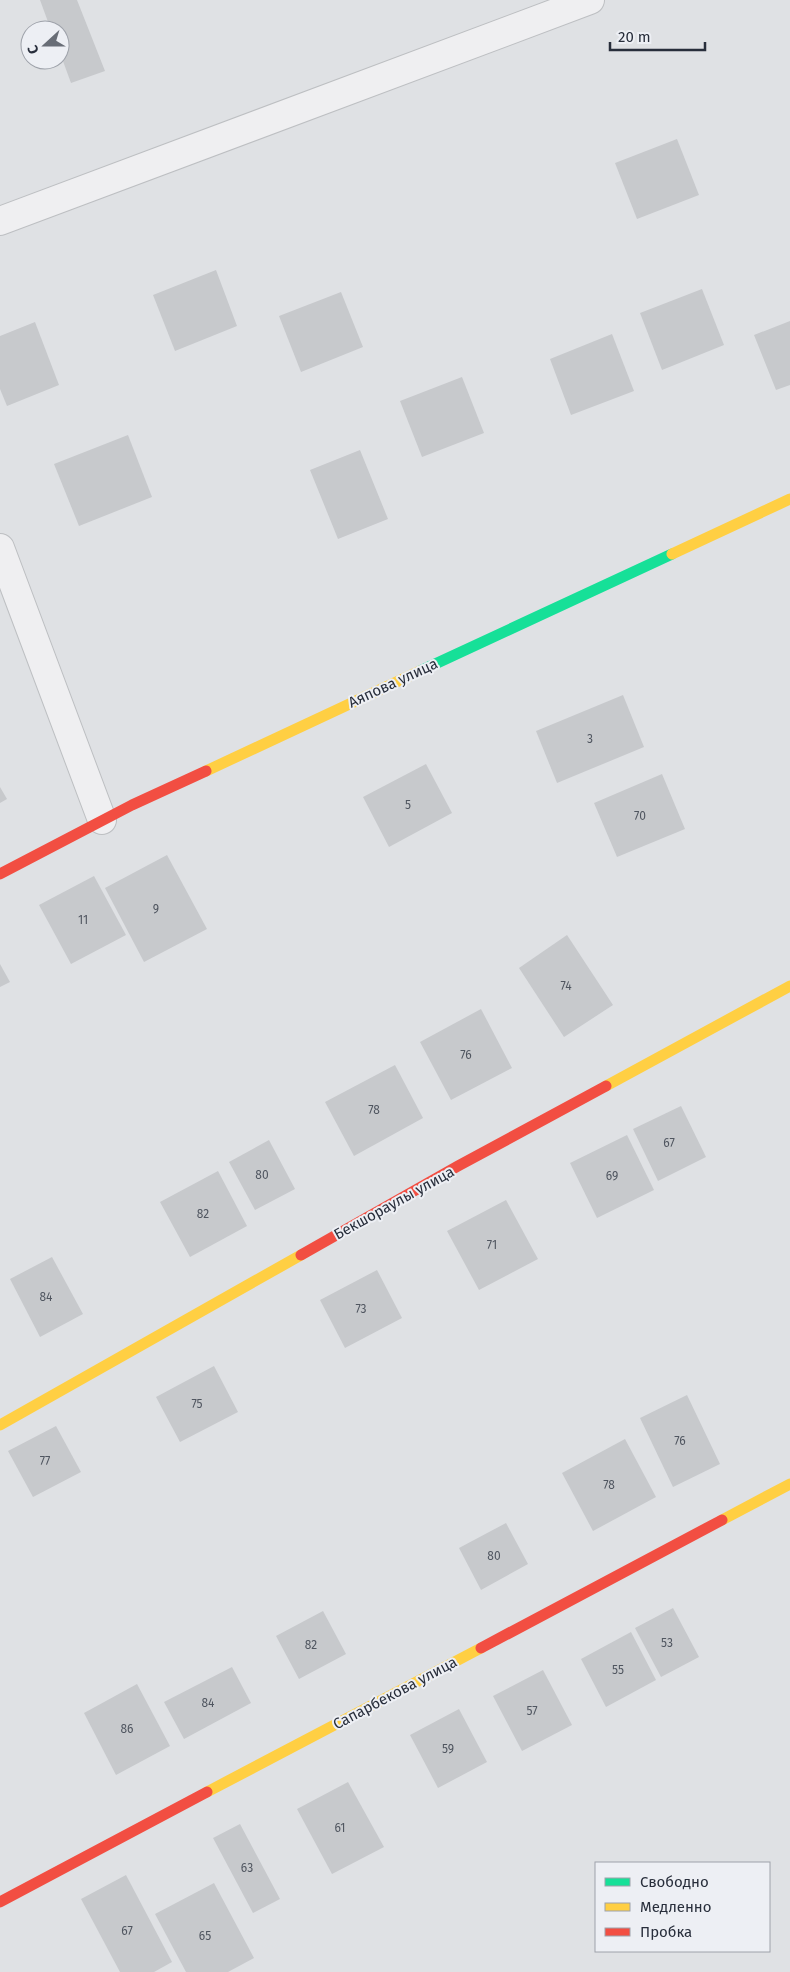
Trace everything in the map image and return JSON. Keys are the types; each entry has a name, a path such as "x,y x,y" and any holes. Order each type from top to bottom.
{"street":[{"path":"0,221 590,0"},
{"name":"Аяпова улица","path":"0,874 132,804 790,498"},
{"path":"0,548 102,820"},
{"name":"Бекшораулы улица","path":"0,1425 458,1166 790,986"},
{"name":"Сапарбекова улица","path":"0,1902 790,1484"}],"building":[{"path":"40,0 77,0 105,71 71,83 66,70 70,70 70,20 47,20"},
{"path":"677,139 699,195 637,219 615,163"},
{"path":"216,270 237,326 175,351 153,295"},
{"path":"702,289 724,345 662,370 640,313"},
{"path":"341,292 363,347 301,372 279,316"},
{"path":"790,321 790,385 776,390 754,335"},
{"path":"35,322 59,385 7,406 0,389 0,336"},
{"path":"612,334 634,391 571,415 550,359"},
{"path":"462,377 484,433 422,457 400,401"},
{"path":"128,435 152,497 79,526 54,464"},
{"path":"360,450 388,519 338,539 310,470"},
{"path":"623,695 644,747 557,783 536,731"},
{"path":"426,764 452,813 389,847 363,797"},
{"path":"662,774 685,829 617,857 594,803"},
{"path":"0,787 7,799 0,803"},
{"path":"167,855 207,929 144,962 105,888"},
{"path":"94,876 126,935 71,964 39,905"},
{"path":"567,935 613,1005 564,1037 519,968"},
{"path":"0,964 10,982 0,987"},
{"path":"481,1009 512,1068 451,1100 420,1042"},
{"path":"395,1065 423,1118 354,1156 325,1102"},
{"path":"681,1106 706,1157 658,1181 633,1129"},
{"path":"627,1135 654,1190 597,1218 570,1163"},
{"path":"269,1140 295,1189 255,1210 229,1162"},
{"path":"218,1171 247,1226 190,1257 160,1202"},
{"path":"506,1200 538,1259 479,1290 447,1231"},
{"path":"52,1257 83,1314 40,1337 10,1279"},
{"path":"377,1270 402,1318 345,1348 320,1300"},
{"path":"214,1366 238,1412 180,1442 156,1397"},
{"path":"687,1395 720,1464 673,1487 640,1418"},
{"path":"56,1426 81,1472 33,1497 8,1451"},
{"path":"625,1439 656,1497 593,1531 562,1473"},
{"path":"506,1523 528,1564 481,1590 459,1548"},
{"path":"673,1608 699,1657 661,1677 635,1628"},
{"path":"323,1611 346,1654 299,1679 276,1636"},
{"path":"631,1632 656,1680 606,1707 581,1659"},
{"path":"232,1667 251,1703 184,1739 164,1702"},
{"path":"543,1670 572,1725 522,1751 493,1696"},
{"path":"137,1684 170,1746 116,1775 84,1713"},
{"path":"459,1709 487,1762 438,1788 410,1735"},
{"path":"348,1782 384,1847 332,1874 297,1809"},
{"path":"240,1824 280,1899 253,1913 213,1838"},
{"path":"126,1875 172,1962 154,1972 120,1972 81,1899"},
{"path":"214,1883 254,1958 228,1972 186,1972 155,1914"}],"traffic: fast":[{"path":"420,671 672,554"}],"traffic: slow":[{"path":"672,554 790,499"},
{"path":"206,771 420,671"},
{"path":"606,1086 790,986"},
{"path":"0,1425 301,1255"},
{"path":"722,1520 790,1484"},
{"path":"207,1792 481,1648"}],"traffic: jam":[{"path":"0,874 132,805 206,771"},
{"path":"301,1255 458,1166 606,1086"},
{"path":"481,1648 722,1520"},
{"path":"0,1902 207,1792"}]}
